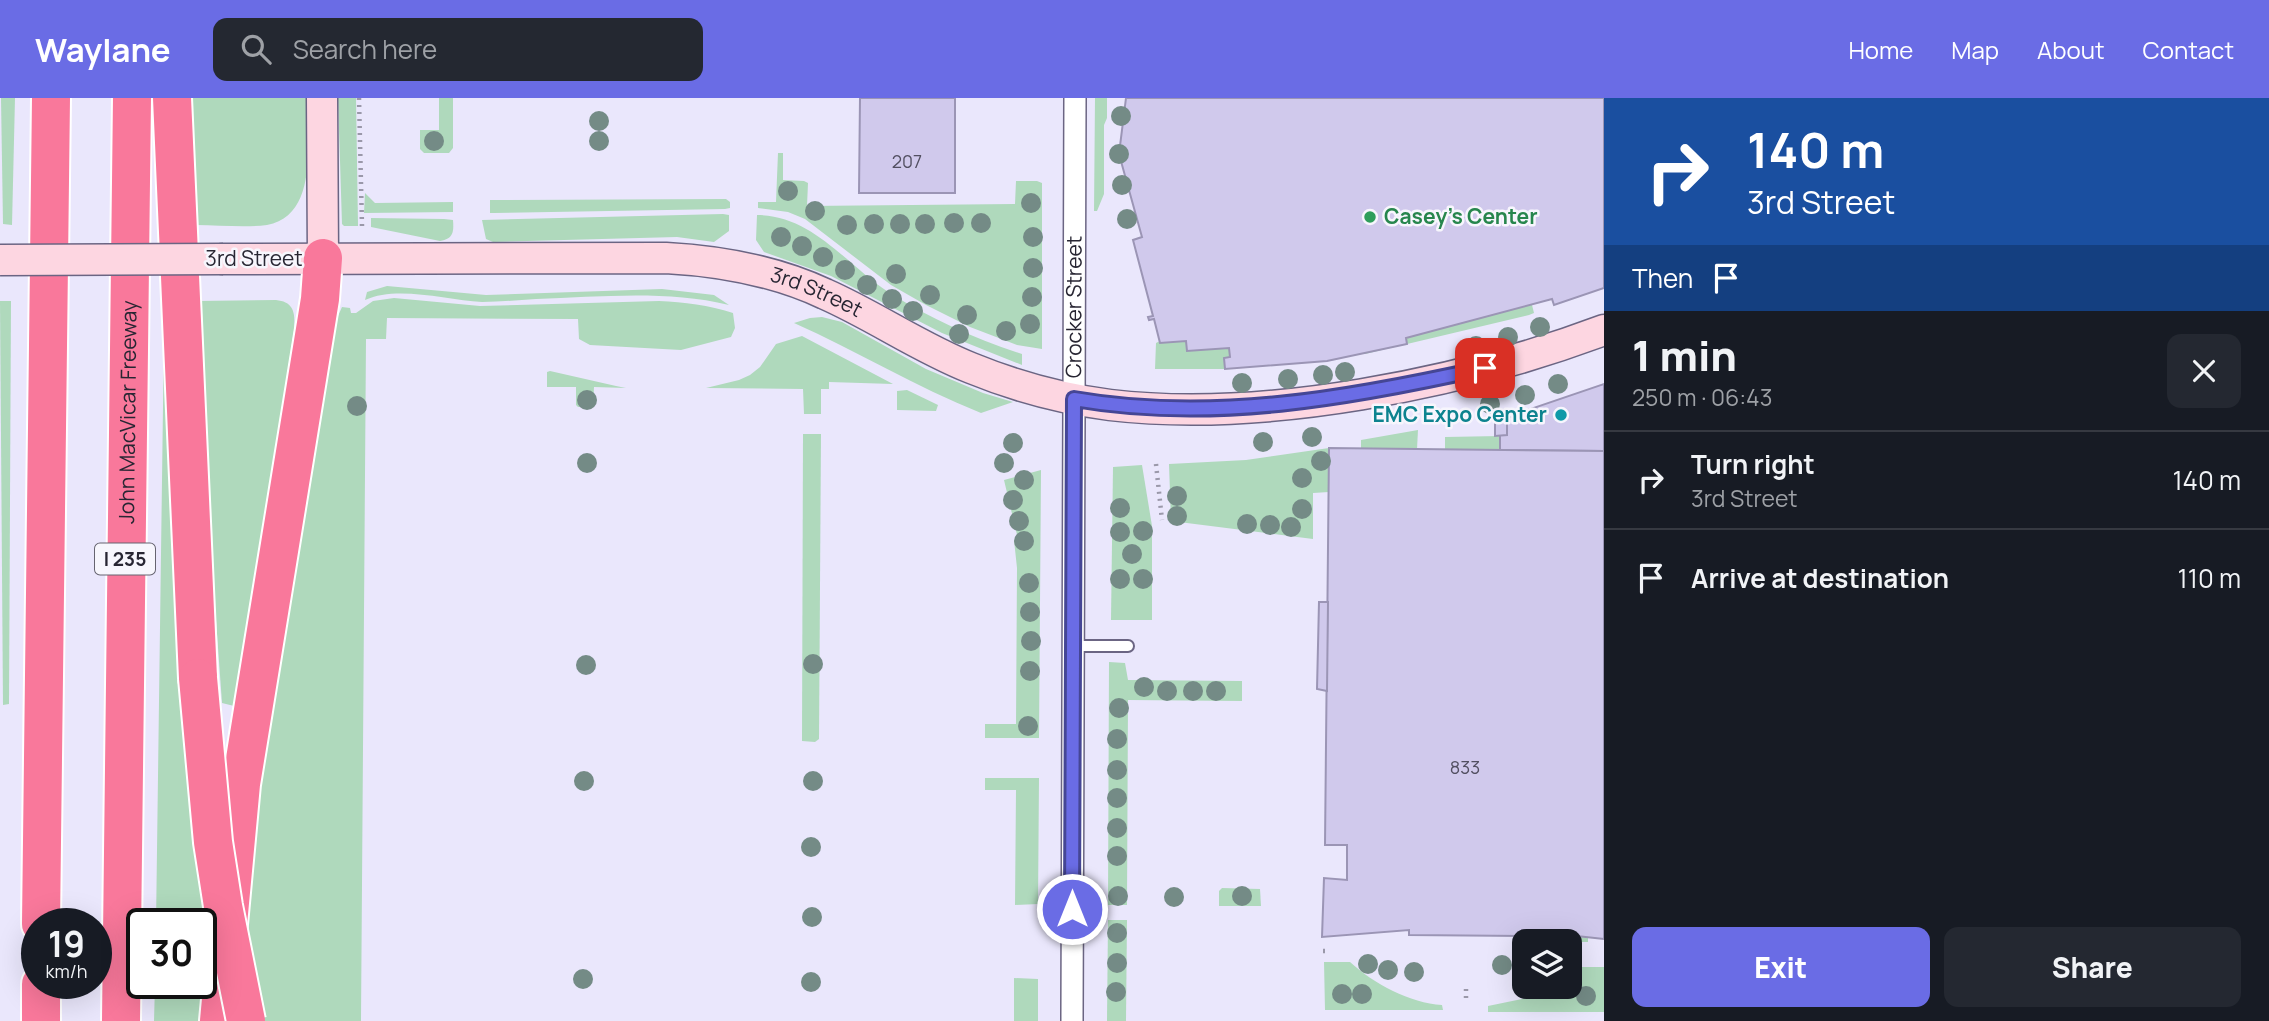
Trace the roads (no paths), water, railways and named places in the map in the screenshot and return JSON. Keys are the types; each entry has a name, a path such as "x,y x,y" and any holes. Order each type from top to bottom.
{"highway":[{"path":"41,908 51,98"},
{"name":"John MacVicar Freeway","path":"121,1021 132,98"},
{"path":"172,98 198,678 213,842 246,1021"},
{"path":"219,1021 241,784 320,299 323,258"},
{"path":"41,999 41,1021"}],"main road":[{"path":"322,98 323,258"},
{"name":"3rd Street","path":"0,260 666,258 739,265 780,276 824,293 910,340 973,369 1013,383 1074,399 1110,405 1194,408 1314,401 1394,388 1485,368 1604,330"}],"street":[{"name":"Crocker Street","path":"1072,1021 1075,98"}],"lane":[{"path":"1073,646 1128,646"}],"place":[{"name":"Casey's Center","path":"1370,217"},
{"name":"EMC Expo Center","path":"1561,415"}]}
